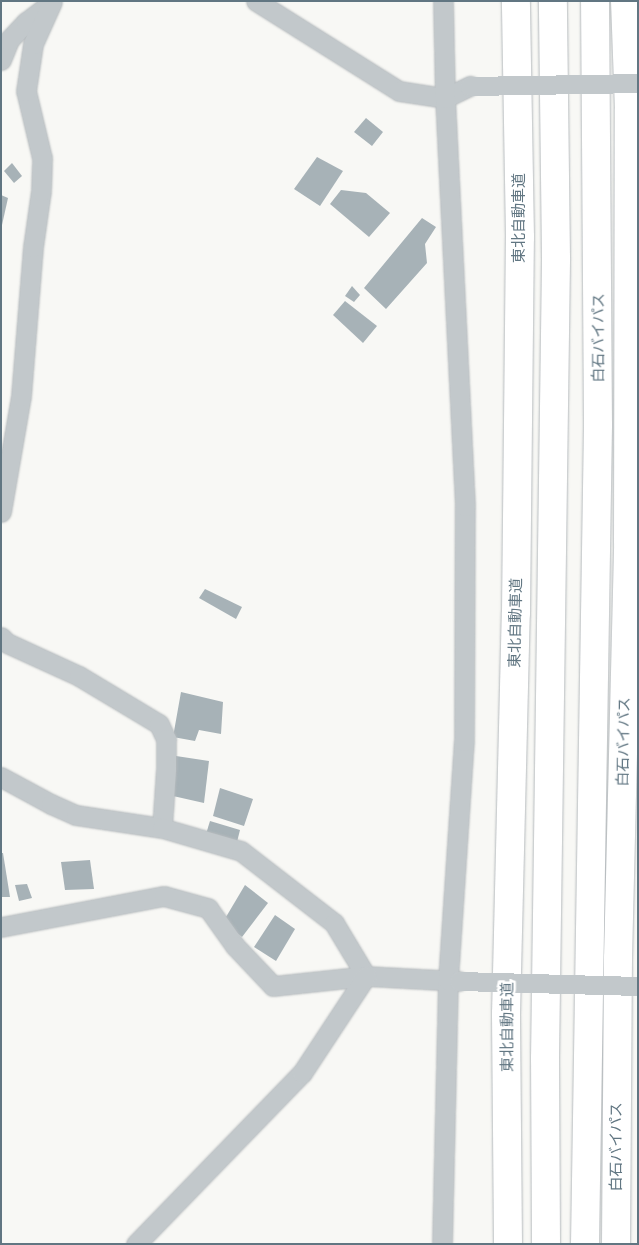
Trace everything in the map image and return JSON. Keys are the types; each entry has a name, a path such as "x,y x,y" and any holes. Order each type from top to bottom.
{"highway":[{"name":"東北自動車道","path":"508,1244 506,1014 516,613 520,237 516,1"},
{"path":"546,1244 545,1059 556,258 553,1"},
{"name":"白石バイパス","path":"585,1244 598,425 596,1"},
{"name":"白石バイパス","path":"616,1244 618,958 628,542 629,110 625,1"}],"street":[{"path":"256,1 399,91 445,98 470,86 638,83"},
{"path":"442,1244 464,741 465,506 445,98 443,1"},
{"path":"1,60 10,40 26,22 52,2"},
{"path":"1,512 21,396 41,182 42,158 26,91 33,44 52,2"},
{"path":"1,637 7,643 79,676 159,724 166,739 162,828"},
{"path":"1,777 76,815 162,828 241,851 334,923 366,976"},
{"path":"1,927 164,896 208,908 235,946 273,986 366,976 638,986"},
{"path":"136,1244 302,1073 366,976"}],"building":[{"path":"366,118 383,132 372,146 354,132"},
{"path":"317,157 343,171 320,206 294,189"},
{"path":"12,163 22,176 14,183 4,171"},
{"path":"341,190 366,193 390,213 369,237 330,204"},
{"path":"1,195 8,198 2,225 1,225"},
{"path":"422,218 436,227 425,244 427,263 386,309 364,288"},
{"path":"352,286 360,295 354,302 345,296"},
{"path":"345,301 377,326 363,343 333,315"},
{"path":"205,589 242,607 236,619 199,598"},
{"path":"181,692 223,702 221,734 199,730 195,741 173,737"},
{"path":"176,756 209,761 204,803 173,796"},
{"path":"220,788 253,799 244,826 213,816"},
{"path":"210,821 240,830 236,846 206,834"},
{"path":"1,853 3,853 10,897 1,897"},
{"path":"90,860 94,889 65,890 61,862"},
{"path":"27,884 32,898 19,901 15,885"},
{"path":"245,885 268,903 242,937 223,922"},
{"path":"275,915 295,929 276,961 254,947"}]}
